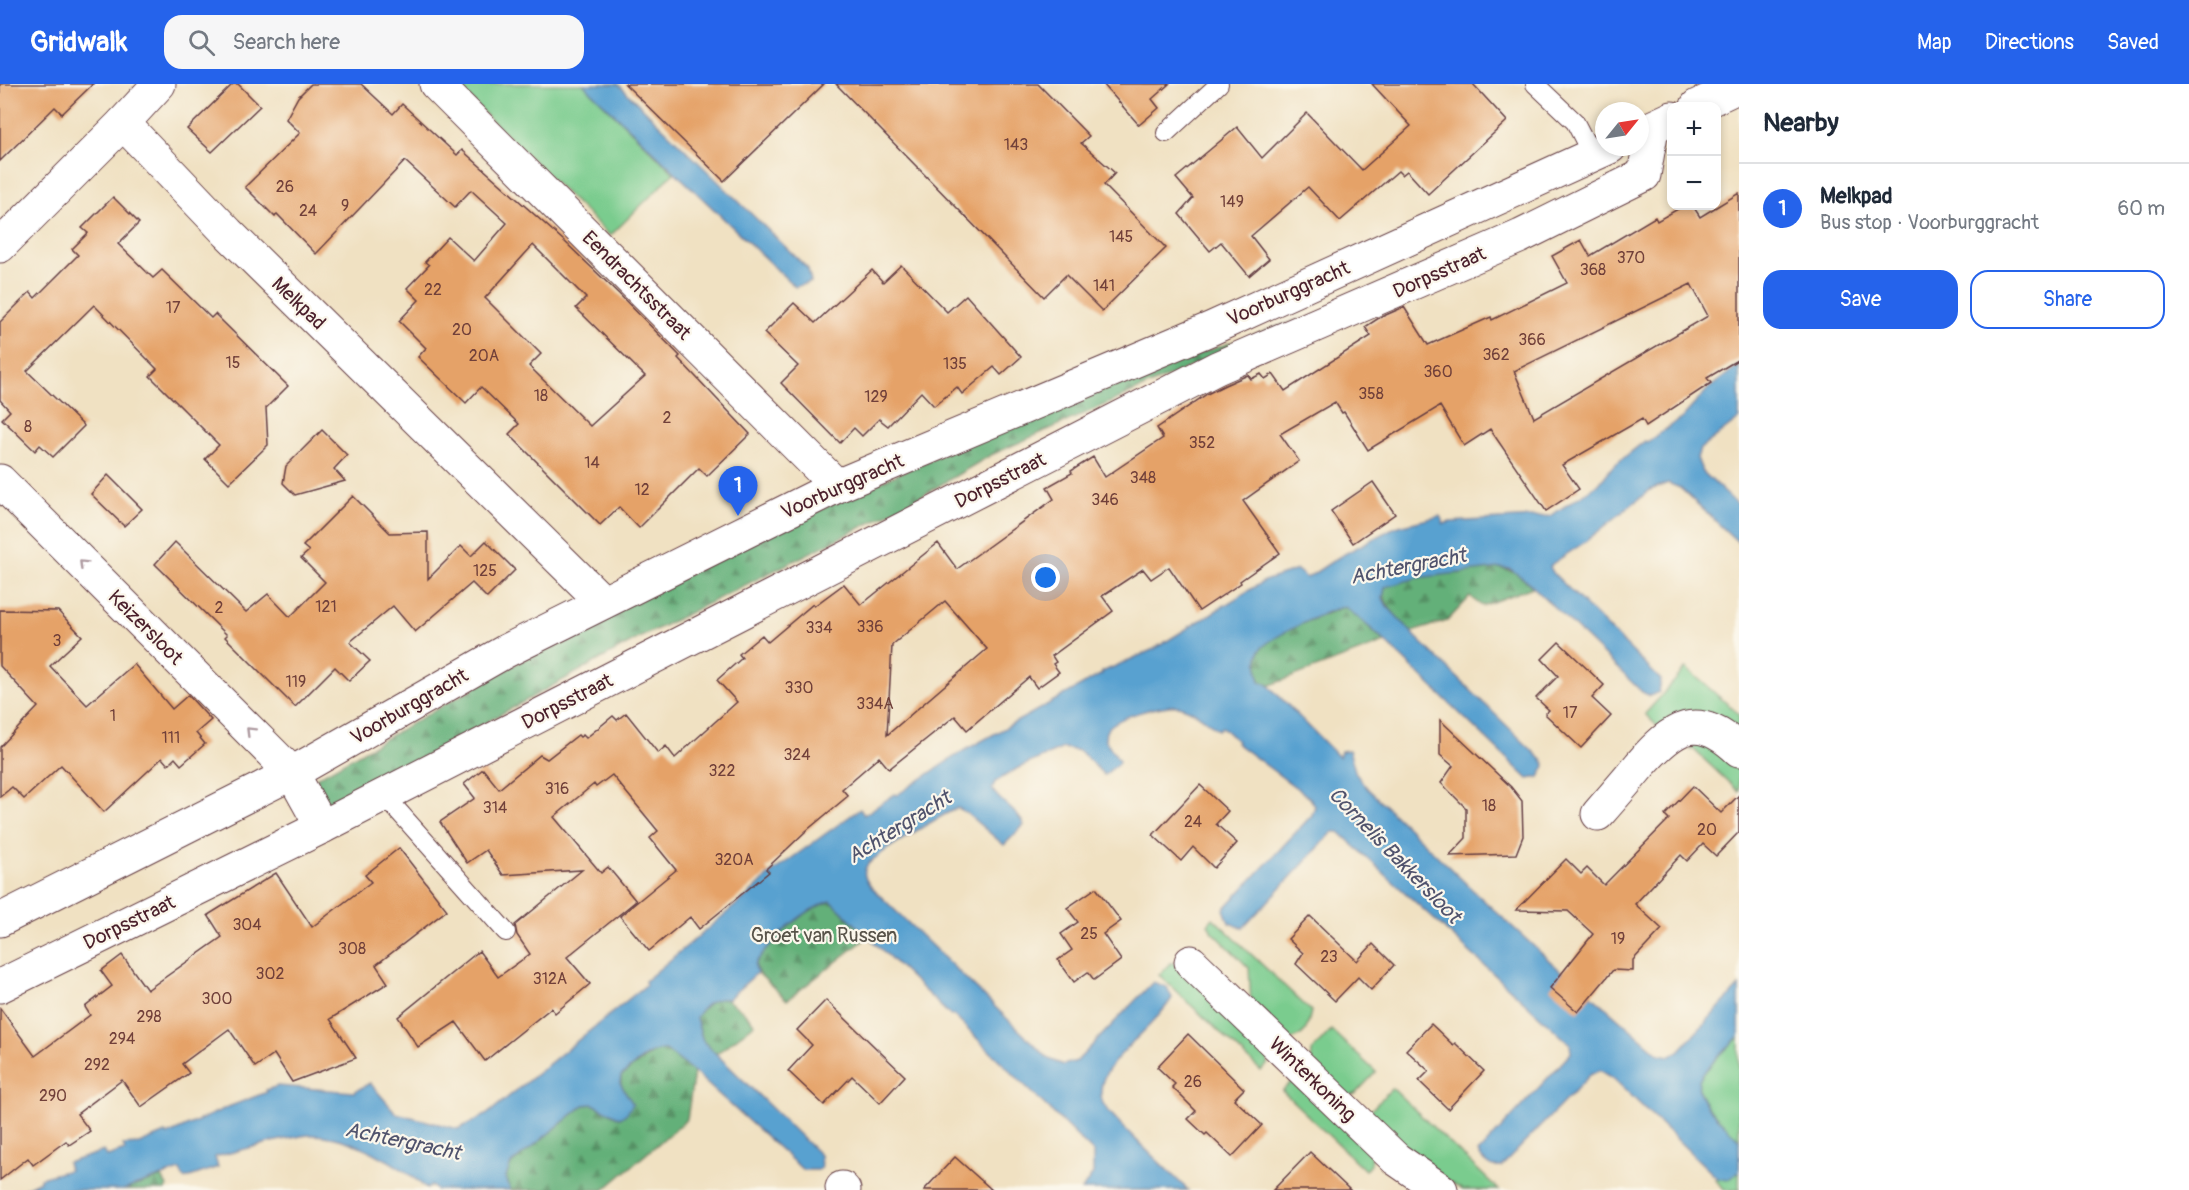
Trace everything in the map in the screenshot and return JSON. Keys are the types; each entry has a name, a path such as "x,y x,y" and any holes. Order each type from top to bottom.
{"street":[{"path":"0,246 159,84"},
{"name":"Eendrachtsstraat","path":"436,84 837,486"},
{"path":"1705,102 1739,86"},
{"name":"Melkpad","path":"123,123 228,233 603,602"},
{"name":"Dorpsstraat","path":"0,986 322,827 1217,368 1521,236 1644,175 1655,126"},
{"name":"Voorburggracht","path":"0,920 292,773 506,651 837,486 1210,329 1595,154"},
{"name":"Keizersloot","path":"0,482 292,773"},
{"path":"1598,814 1661,742 1679,730 1697,726 1712,729 1739,750"},
{"path":"292,773 322,827"},
{"name":"Winterkoning","path":"1191,962 1396,1159 1441,1190"}],"lane":[{"path":"1166,133 1220,84"},
{"path":"1535,84 1595,144"},
{"path":"384,795 506,932"}],"green space":[{"path":"454,84 583,84 674,173 610,236"},
{"path":"1301,318 991,455 908,504 639,638 343,803 326,802 316,778 556,641 761,537 1031,413"},
{"path":"1500,568 1515,572 1533,587 1482,606 1470,597 1447,621 1412,632 1385,600 1385,587 1408,579"},
{"path":"1343,607 1349,609 1385,642 1268,686 1260,681 1257,661 1261,649 1267,643 1299,625"},
{"path":"1686,668 1739,714 1739,738 1659,728 1645,714"},
{"path":"1700,738 1739,766 1739,792 1693,749 1691,750 1690,743"},
{"name":"Groet van Russen","path":"831,901 868,937 787,1000 758,973 755,964 769,944 788,926 809,911"},
{"path":"1213,918 1311,1011 1307,1027 1302,1034 1287,1041 1251,1005 1249,968 1212,931 1208,924"},
{"path":"1170,963 1175,963 1269,1053 1268,1064 1261,1071 1159,975"},
{"name":"Groet van Russen","path":"724,998 742,1010 755,1024 716,1054 703,1041 696,1018 708,1004"},
{"path":"1331,1030 1376,1072 1355,1094 1345,1097 1311,1065 1312,1051"},
{"path":"1739,1036 1739,1140 1704,1102 1698,1085 1709,1066"},
{"path":"656,1050 666,1050 694,1072 687,1119 604,1190 510,1190 506,1177 511,1164 584,1105 593,1104 620,1118 621,1076"},
{"path":"1296,1077 1370,1149 1371,1165 1365,1170 1282,1091"},
{"path":"1392,1088 1499,1190 1463,1190 1421,1166 1369,1119 1371,1110"},
{"path":"1739,1172 1739,1190 1724,1190 1715,1179 1721,1179"},
{"path":"162,1177 167,1186 165,1190 123,1190"}],"water":[{"path":"583,84 618,84 808,269 811,282 795,287"},
{"path":"1739,365 1739,419 1700,449 1697,458 1702,471 1739,506 1739,543 1680,488 1668,483 1650,490 1550,567 1554,574 1661,680 1659,692 1650,696 1642,692 1528,582 1510,569 1500,568 1417,578 1385,587 1383,598 1387,606 1544,762 1545,766 1539,777 1528,779 1375,632 1345,607 1315,618 1275,638 1260,650 1258,661 1260,681 1267,684 1339,757 1341,751 1349,750 1356,774 1368,789 1563,973 1565,972 1659,1054 1671,1056 1679,1051 1739,986 1739,1036 1709,1066 1698,1085 1704,1102 1739,1140 1739,1172 1727,1180 1717,1178 1613,1078 1600,1070 1590,1075 1501,1167 1493,1167 1485,1162 1478,1153 1571,1053 1570,1044 1339,832 1333,832 1243,928 1229,923 1224,909 1312,815 1315,806 1310,798 1236,743 1237,741 1222,727 1218,730 1189,710 1171,706 1151,709 1110,726 1106,732 1106,740 1119,761 1104,775 1080,751 1063,748 1018,768 995,782 992,789 1024,825 1004,845 958,808 924,826 881,854 866,867 865,876 872,888 1049,1059 1063,1065 1077,1061 1153,982 1167,987 1172,998 1109,1069 1102,1083 1101,1095 1102,1101 1114,1118 1188,1190 1082,1190 1093,1173 1093,1152 953,1015 951,1016 831,901 809,911 790,925 757,961 755,965 757,973 728,999 718,999 709,1003 696,1018 703,1041 820,1155 821,1168 818,1170 803,1170 694,1072 666,1050 659,1050 647,1055 621,1076 620,1083 633,1104 627,1113 620,1118 593,1104 584,1105 511,1164 506,1177 510,1190 436,1190 431,1185 427,1189 389,1161 359,1146 343,1140 310,1135 215,1157 218,1167 184,1179 180,1170 123,1190 22,1190 40,1181 40,1178 69,1170 67,1163 104,1151 107,1156 125,1150 123,1145 139,1144 165,1133 167,1135 278,1086 354,1092 370,1083 396,1113 458,1129 486,1115 646,985 645,981 771,873 860,809 864,815 960,753 1102,672 1154,649 1264,581 1297,570 1307,578 1339,557 1395,527 1440,516 1444,524 1550,516 1599,484 1612,467 1645,441 1647,442 1682,418 1708,389"}],"building":[{"path":"0,84 93,84 62,114 55,107 0,161"},
{"path":"233,84 238,84 260,106 212,152 187,129"},
{"path":"311,84 361,84 393,114 402,104 457,155 462,150 563,240 680,356 678,358 750,434 707,476 699,468 639,528 619,507 600,525 509,434 519,424 481,387 466,403 418,357 426,348 399,321 419,300 407,288 429,265 425,262 448,237 474,261 507,223 471,190 455,207 405,161 316,254 277,214 275,217 245,187 300,133 286,119 298,97","holes":["533,245 586,298 576,308 645,376 590,426 529,366 541,354 485,298"]},
{"path":"625,84 824,84 724,181"},
{"path":"836,84 1038,84 1089,136 1081,143 1115,173 1104,185 1166,248 1102,311 1066,275 1044,297"},
{"path":"1103,84 1169,84 1152,99 1159,108 1139,125"},
{"path":"1372,84 1473,84 1507,121 1428,194 1407,171 1402,175 1398,171 1340,221 1308,187 1251,236 1269,259 1249,276 1221,242 1210,251 1179,214 1193,198 1176,178 1237,127 1262,158 1307,113 1362,170 1411,126"},
{"path":"1739,193 1739,359 1707,378 1711,383 1646,426 1642,419 1562,465 1579,489 1546,511 1490,429 1464,446 1440,406 1368,450 1335,402 1280,434 1299,461 1243,501 1280,553 1199,611 1169,567 1151,579 1143,569 1102,596 1113,611 1052,656 1056,662 1053,664 1059,672 1037,688 1029,677 967,730 955,716 889,769 879,757 842,789 848,796 766,869 769,872 699,929 690,917 649,951 620,916 676,870 650,838 658,831 612,775 596,787 594,784 554,817 601,873 608,867 636,901 567,957 590,984 555,1013 551,1008 485,1061 456,1022 418,1047 398,1017 479,951 498,977 530,954 517,935 515,925 582,870 503,875 486,850 467,863 440,822 475,798 464,784 483,769 499,789 540,755 547,759 578,735 586,738 613,716 617,720 626,713 658,753 666,746 675,758 737,702 717,680 742,658 739,654 762,635 768,642 813,604 814,606 844,584 861,605 938,543 957,569 1054,499 1047,487 1072,473 1071,471 1093,457 1105,477 1163,438 1157,428 1207,394 1225,385 1248,375 1251,379 1261,374 1265,379 1273,374 1285,391 1371,336 1365,327 1404,307 1428,345 1491,317 1492,320 1567,283 1552,256 1581,240 1590,256 1655,217 1657,221 1676,210 1696,210 1700,217 1711,210 1721,210 1721,204","holes":["1691,284 1708,316 1534,418 1514,371","945,601 987,649 887,735 892,645"]},
{"path":"113,197 139,223 118,244 153,278 162,270 211,318 215,314 288,386 266,408 268,445 229,483 205,459 219,445 150,376 157,369 94,305 27,371 84,426 53,457 40,445 35,451 2,419 10,411 0,400 0,322 30,292 35,298 78,255 72,249 88,233 82,228"},
{"path":"901,265 947,312 966,295 1021,357 1001,375 994,367 962,394 957,387 934,406 921,392 888,426 879,419 862,436 854,428 840,443 781,383 798,366 764,333 794,303 815,323 872,270 883,282"},
{"path":"322,430 347,455 334,469 345,481 295,495 283,483 286,466"},
{"path":"108,475 142,509 124,526 91,494"},
{"path":"1373,482 1395,514 1353,543 1331,511"},
{"path":"353,496 390,533 428,532 428,579 461,546 471,556 486,541 515,570 487,598 472,583 415,632 393,606 350,642 370,661 349,681 335,667 295,707 155,564 175,542 246,612 268,594 290,617 325,582 301,558 309,551 303,546"},
{"path":"0,610 58,611 82,636 50,666 87,705 134,664 172,709 188,695 211,720 196,733 205,744 181,765 175,758 168,765 162,758 104,812 61,765 24,799 12,787 0,797 0,747 38,707 0,666"},
{"path":"1559,642 1604,685 1592,698 1611,716 1581,748 1545,714 1549,710 1536,698 1558,676 1542,659"},
{"path":"1440,720 1511,787 1522,801 1523,836 1516,854 1449,856 1466,838 1466,808 1441,783 1453,766 1440,755"},
{"path":"1200,785 1228,811 1216,824 1237,843 1214,868 1193,847 1181,861 1153,835"},
{"path":"1693,786 1721,813 1739,795 1739,832 1716,856 1703,844 1687,861 1681,855 1635,904 1662,929 1633,960 1633,971 1613,970 1578,1012 1550,988 1593,934 1568,911 1516,910 1566,859 1581,874 1587,868 1604,885 1669,819 1665,815"},
{"path":"399,848 447,910 376,965 388,983 330,1019 356,1058 292,1082 274,1054 255,1067 229,1029 182,1064 189,1073 141,1107 122,1080 77,1114 90,1131 69,1145 66,1141 33,1165 28,1158 0,1180 0,1008 35,1056 90,1015 85,1007 112,986 101,971 122,955 147,990 222,937 208,915 276,873 312,927 371,882 365,875"},
{"path":"1096,888 1121,921 1103,934 1121,960 1094,980 1088,972 1074,982 1058,960 1072,950 1061,934 1078,922 1067,908"},
{"path":"1310,916 1357,961 1373,944 1394,965 1371,990 1358,977 1335,1001 1296,964 1303,953 1288,939"},
{"path":"826,1000 905,1076 880,1103 852,1076 824,1105 788,1071 812,1045 797,1030"},
{"path":"1431,1024 1484,1071 1448,1109 1419,1081 1429,1071 1406,1050"},
{"path":"1188,1034 1244,1089 1234,1099 1262,1125 1232,1157 1207,1133 1205,1135 1188,1119 1196,1111 1172,1087 1175,1084 1157,1067"},
{"path":"1310,1152 1350,1190 1273,1190"},
{"path":"955,1157 992,1190 924,1190"}],"place":[{"name":"Melkpad","path":"738,516"}],"water label":[{"name":"Achtergracht","path":"1408,566"},
{"name":"Achtergracht","path":"899,827"},
{"name":"Cornelis Bakkersloot","path":"1395,855"},
{"name":"Achtergracht","path":"403,1141"}]}
